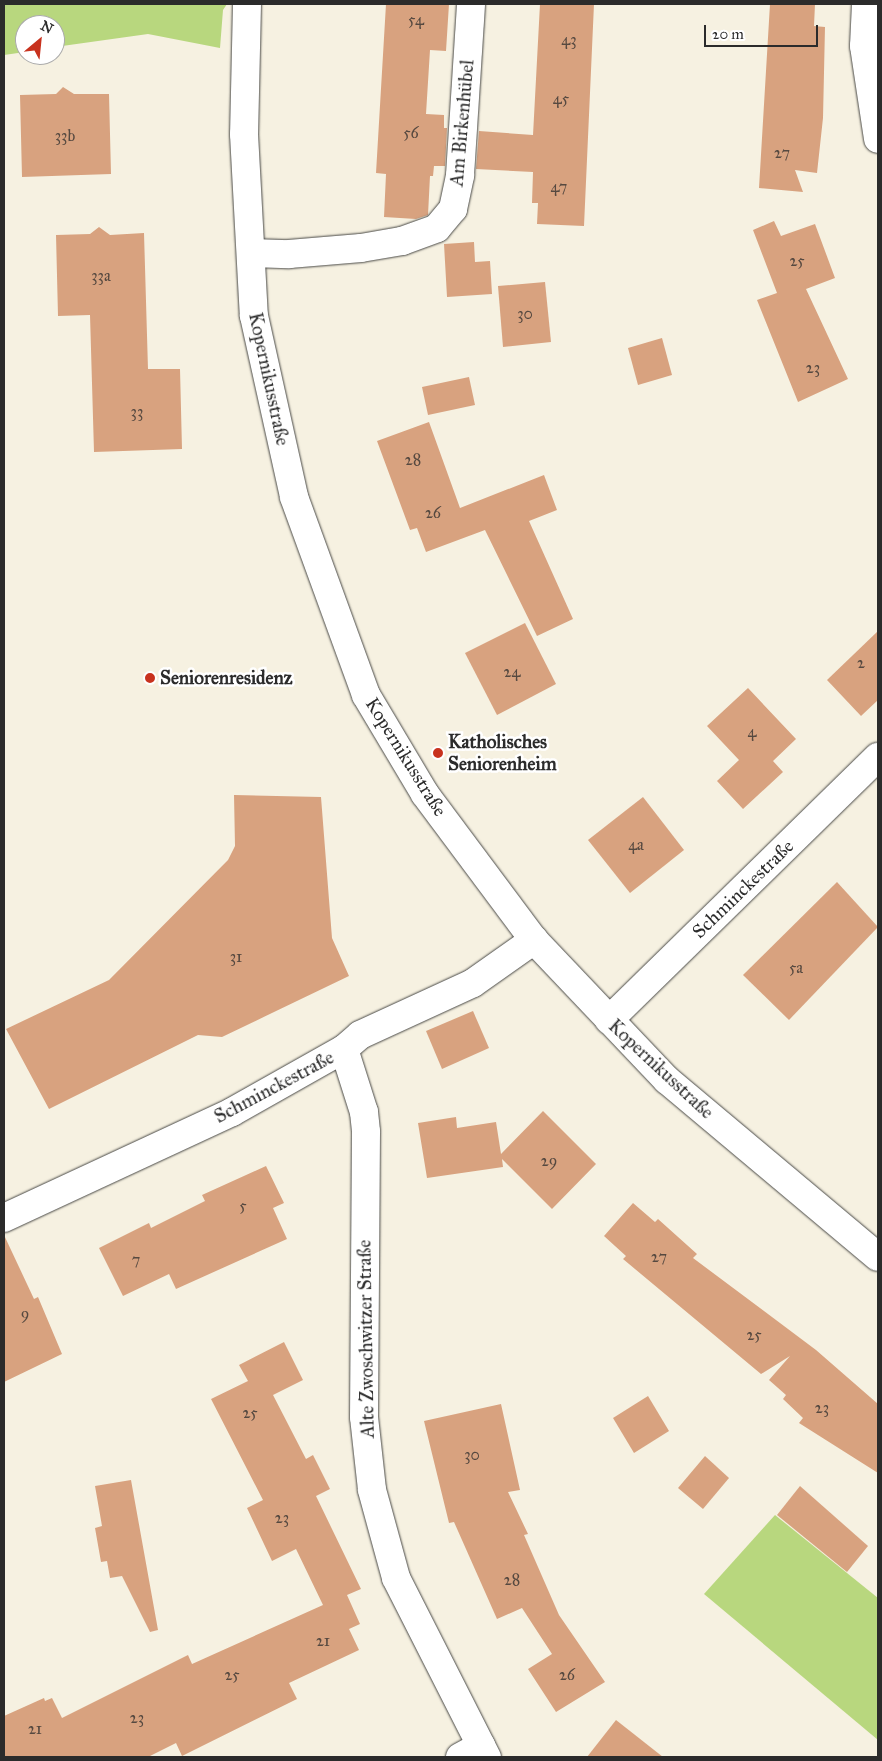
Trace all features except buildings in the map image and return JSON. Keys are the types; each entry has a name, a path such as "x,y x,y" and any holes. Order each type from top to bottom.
{"street":[{"name":"Kopernikusstraße","path":"247,4 244,134 254,316 294,497 366,694 424,794 534,940 667,1080 878,1257"},
{"name":"Am Birkenhübel","path":"251,253 289,254 361,248 402,241 437,228 453,209 460,175 472,4"},
{"path":"866,4 864,46 878,139"},
{"name":"Schminckestraße","path":"609,1020 878,756"},
{"name":"Schminckestraße","path":"4,1218 232,1112 344,1049 360,1035 473,983 534,940"},
{"name":"Alte Zwoschwitzer Straße","path":"344,1049 366,1132 364,1417 372,1490 396,1578 476,1754"}],"green space":[{"path":"4,4 227,4 223,10 220,48 148,34 65,46 65,15 15,15 15,53 4,55"},
{"path":"775,1515 878,1598 878,1740 704,1594"}],"place":[{"name":"Seniorenresidenz","path":"150,678"},
{"name":"Katholisches Seniorenheim","path":"438,753"}]}
